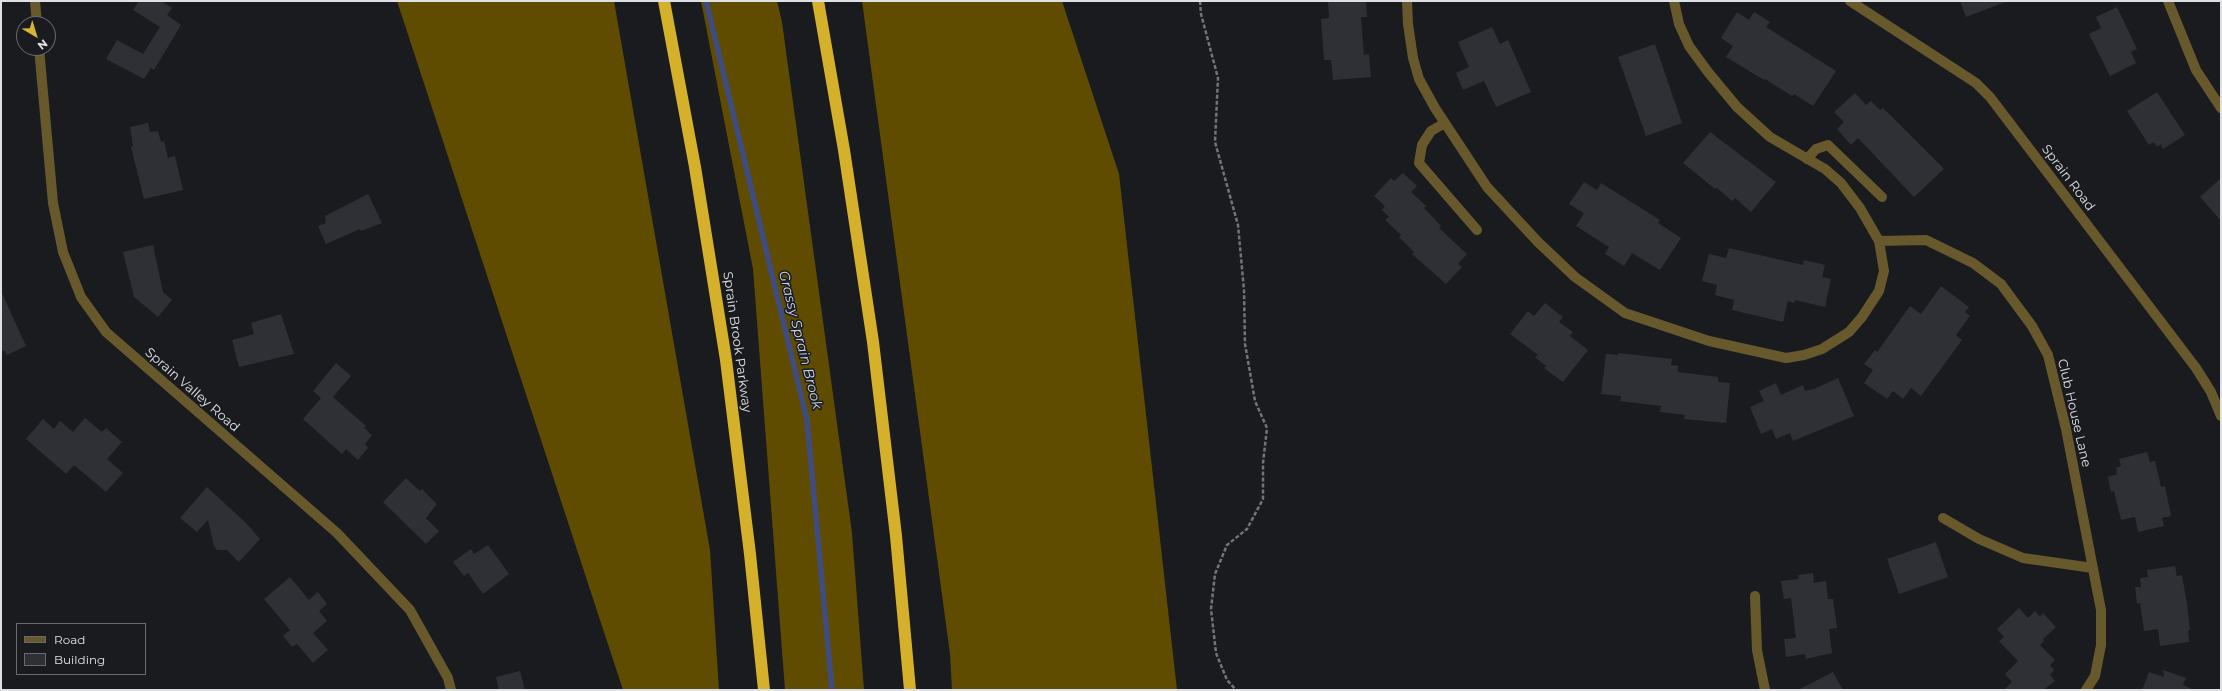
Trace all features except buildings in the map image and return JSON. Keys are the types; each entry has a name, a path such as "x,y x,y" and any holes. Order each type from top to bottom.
{"highway":[{"name":"Sprain Brook Parkway","path":"664,1 694,159 724,345 750,546 764,690"},
{"path":"818,1 845,157 873,342 896,536 910,690"}],"street":[{"path":"35,1 36,16"},
{"path":"1407,1 1408,24 1413,58 1419,79 1445,123 1487,187 1538,242 1575,277 1625,313 1709,341 1786,358 1804,355 1822,349 1849,332 1862,317 1879,290 1884,271 1880,241 1860,208 1841,183 1825,169 1770,137 1737,107 1689,46 1681,30 1674,1"},
{"name":"Sprain Road","path":"1850,1 1976,83 1990,97 2196,368 2211,392 2221,416"},
{"path":"2168,1 2196,70 2221,108"},
{"name":"Sprain Valley Road","path":"40,56 53,203 63,252 80,297 106,332 336,533 410,610 448,678 452,690"},
{"path":"1445,123 1431,132 1422,145 1419,163 1477,230"},
{"path":"1807,159 1816,149 1828,145 1882,197"},
{"name":"Club House Lane","path":"1880,241 1926,240 1973,263 2001,284 2032,326 2048,355 2063,414 2101,610 2101,645 2095,676 2086,690"},
{"path":"1943,518 1979,539 2023,558 2093,568"},
{"path":"1755,596 1757,650 1765,690"}],"path":[{"path":"1200,1 1201,14 1218,78 1215,142 1238,225 1244,290 1245,344 1255,401 1267,428 1263,463 1262,499 1247,529 1227,545 1215,574 1211,609 1216,653 1227,680 1236,690"}],"shaded area":[{"path":"397,1 614,1 710,550 719,690 623,690"},
{"path":"701,1 777,1 782,22 852,533 864,690 785,690 753,269"},
{"path":"862,1 1062,1 1119,174 1177,690 952,690 950,654"}],"waterway":[{"name":"Grassy Sprain Brook","path":"706,1 807,420 832,690"}]}
